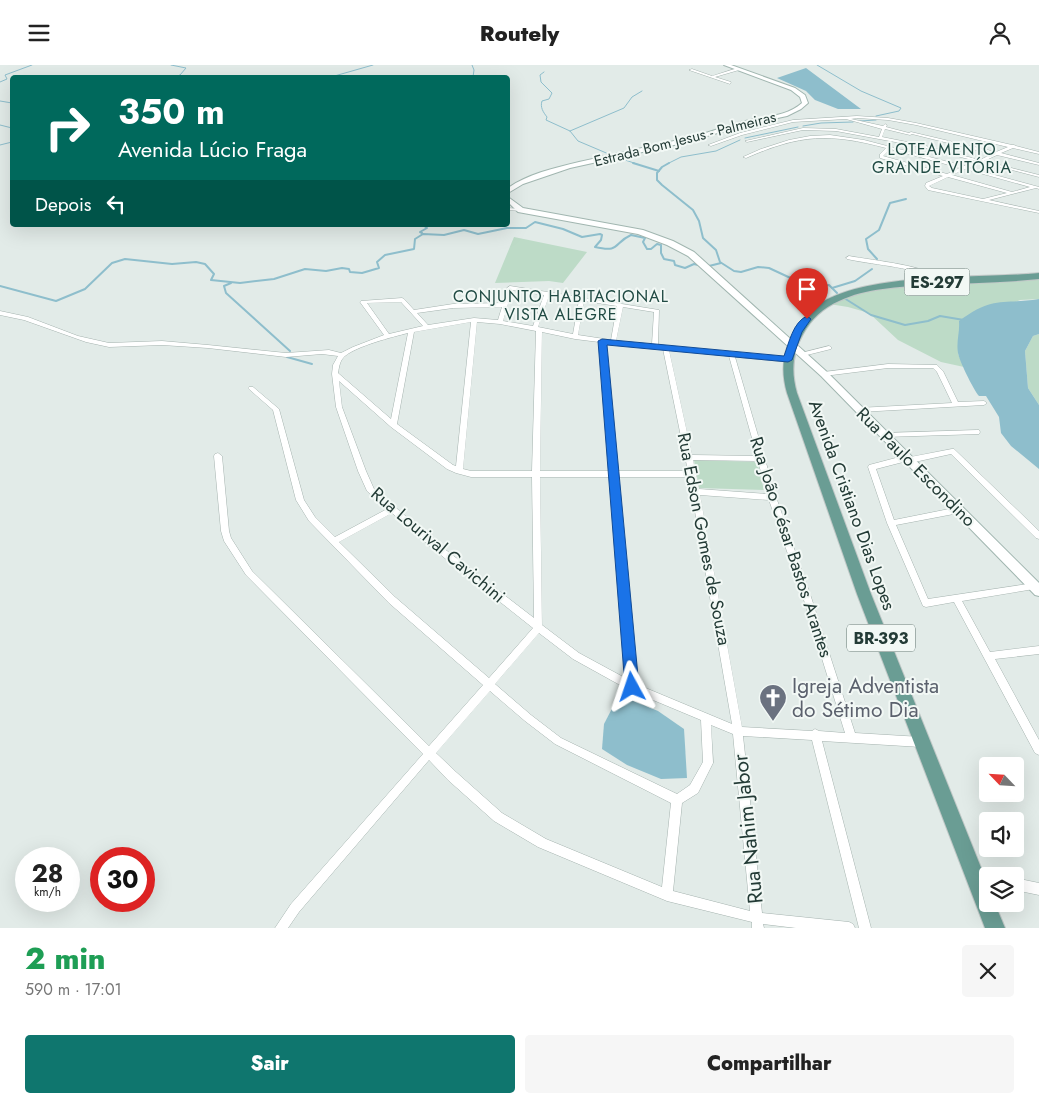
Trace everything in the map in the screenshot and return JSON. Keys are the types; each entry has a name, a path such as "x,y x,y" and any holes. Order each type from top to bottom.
{"main road":[{"name":"Estrada Bom Jesus - Palmeiras","path":"510,189 515,184 552,171 703,137 781,115 802,105 806,100 804,96 794,89 726,65"},
{"path":"510,201 521,210 640,232 681,248 713,272 798,349"},
{"name":"Avenida Cristiano Dias Lopes","path":"979,871 921,742 864,594 792,393 787,372 788,360 798,349 800,326 837,298 858,291 889,285 1039,276"},
{"name":"Rua Paulo Escondino","path":"798,349 1037,588"},
{"name":"Avenida Cristiano Dias Lopes","path":"990,912 994,928"}],"street":[{"path":"712,77 738,69"},
{"path":"691,70 730,83"},
{"path":"781,115 803,129"},
{"path":"844,117 1039,164"},
{"path":"710,145 735,136 793,121 844,117 888,119 916,124 1039,153"},
{"path":"880,138 888,119"},
{"path":"898,150 916,124"},
{"path":"747,141 803,129 836,130 905,142 1039,176"},
{"path":"723,130 766,149"},
{"path":"745,157 766,149 819,136 836,137 898,150 1038,187"},
{"path":"1014,147 927,186 930,189 1039,213"},
{"path":"889,148 881,157 1012,193"},
{"path":"982,200 1038,187"},
{"path":"510,209 521,210"},
{"path":"849,257 914,269 931,274 944,281"},
{"path":"500,322 511,288 547,293 657,311 656,347"},
{"path":"281,928 295,908 538,628 537,330 547,293"},
{"path":"575,337 582,299"},
{"path":"388,336 363,302 402,300 427,327"},
{"path":"413,312 453,306 505,305"},
{"path":"613,343 620,306"},
{"path":"0,313 25,317 70,336 102,344 132,345 158,343 296,356 334,352 342,355 355,348 388,336 427,327 474,320 500,322 613,343 788,360"},
{"path":"459,471 474,320"},
{"path":"394,425 411,331"},
{"path":"602,341 632,687"},
{"path":"798,349 829,348"},
{"name":"Rua Edson Gomes de Souza","path":"666,349 696,491 738,731"},
{"name":"Rua Lourival Cavichini","path":"342,355 336,365 335,374 339,407 371,491 538,628 576,656 632,687 738,731 815,734 921,742"},
{"name":"Rua João César Bastos Arantes","path":"732,355 772,497 807,597 852,738"},
{"path":"824,374 899,365 935,366 939,368 956,404"},
{"path":"335,374 394,425 450,467 459,471 471,474 692,475"},
{"path":"251,388 276,409 300,500 312,519 392,600 528,718 558,741 677,800"},
{"path":"860,410 984,403"},
{"path":"885,435 978,432"},
{"path":"1037,588 926,603 891,523 872,467 952,451 1039,536"},
{"path":"218,457 227,539 249,573 458,782 505,822 542,843 668,895 757,923 849,928"},
{"path":"689,457 761,459"},
{"path":"696,491 772,497"},
{"path":"334,541 392,510"},
{"path":"891,523 959,511"},
{"path":"957,599 1035,733 1039,750"},
{"path":"989,656 1039,650"},
{"path":"677,800 694,789 708,763 706,719"},
{"name":"Rua Nahim Jabor","path":"738,731 757,923"},
{"path":"815,734 865,928"},
{"path":"668,895 677,800"},
{"path":"1024,886 1039,889"}],"green space":[{"path":"514,237 587,252 563,283 549,281 495,283"},
{"path":"1039,279 1039,299 1020,300 960,328 958,354 964,367 941,362 898,340 869,313 829,304 880,287"},
{"path":"1039,334 1039,405 1028,388 1025,351 1033,336"},
{"path":"694,460 757,462 764,490 699,488"}],"water":[{"path":"806,68 861,109 838,109 815,100 806,91 777,78"},
{"path":"1039,299 1039,334 1033,336 1025,351 1028,388 1039,405 1039,469 1011,446 1001,433 999,417 986,396 979,396 973,387 959,357 957,345 959,321 981,307 990,304"},
{"path":"619,695 658,711 684,729 687,778 661,779 627,765 602,749 604,724"}],"waterway":[{"path":"0,82 7,79 5,75 32,65"},
{"path":"171,65 186,68 180,75"},
{"path":"338,75 373,65"},
{"path":"472,65 473,75"},
{"path":"817,65 861,91 901,108 899,111 876,116"},
{"path":"544,72 540,75 541,82 552,93 549,99 541,103 547,117 546,120 570,131"},
{"path":"570,131 624,108 632,97 642,91"},
{"path":"0,101 10,103"},
{"path":"860,121 876,120"},
{"path":"803,126 821,123 853,122"},
{"path":"0,125 10,128"},
{"path":"745,138 798,127"},
{"path":"570,131 578,141 611,155"},
{"path":"669,163 681,157 716,151 740,140"},
{"path":"0,145 10,142"},
{"path":"619,158 637,164"},
{"path":"633,163 659,171"},
{"path":"659,171 669,163"},
{"path":"659,171 657,180 693,210 699,221 703,238 716,250 720,262 734,271 741,272 758,267 769,268 812,288 829,285 832,288"},
{"path":"877,259 868,249 866,239 879,230 890,203 906,199"},
{"path":"0,286 56,301 85,289 112,263 125,259 172,264 196,262 205,264 214,274 211,280 240,283 274,279 305,269 326,271 342,268 349,269 350,272 362,273 379,268 377,262 385,255 414,249 415,239 423,234 444,235 464,230 478,234 507,228 526,228 535,222 563,229 582,237 600,234 602,235 601,240 595,247 603,249 613,248 631,235 645,238 643,242 647,249 651,249 657,244 661,245 661,253 664,259 674,261 675,265 685,268 694,264 698,265"},
{"path":"422,233 420,232 427,228 426,227"},
{"path":"709,266 721,263"},
{"path":"832,288 855,281 872,269"},
{"path":"231,283 224,286 226,293 290,351"},
{"path":"832,288 837,293"},
{"path":"844,298 871,315 905,325 928,321 940,316 964,320"},
{"path":"287,357 312,364"}],"place":[{"name":"Igreja Adventista do Sétimo Dia","path":"773,722"}],"district":[{"name":"LOTEAMENTO GRANDE VITÓRIA","path":"942,158"},
{"name":"CONJUNTO HABITACIONAL VISTA ALEGRE","path":"561,305"}],"route":[{"path":"632,687 602,341 788,360 792,344 800,326 807,319"}]}
